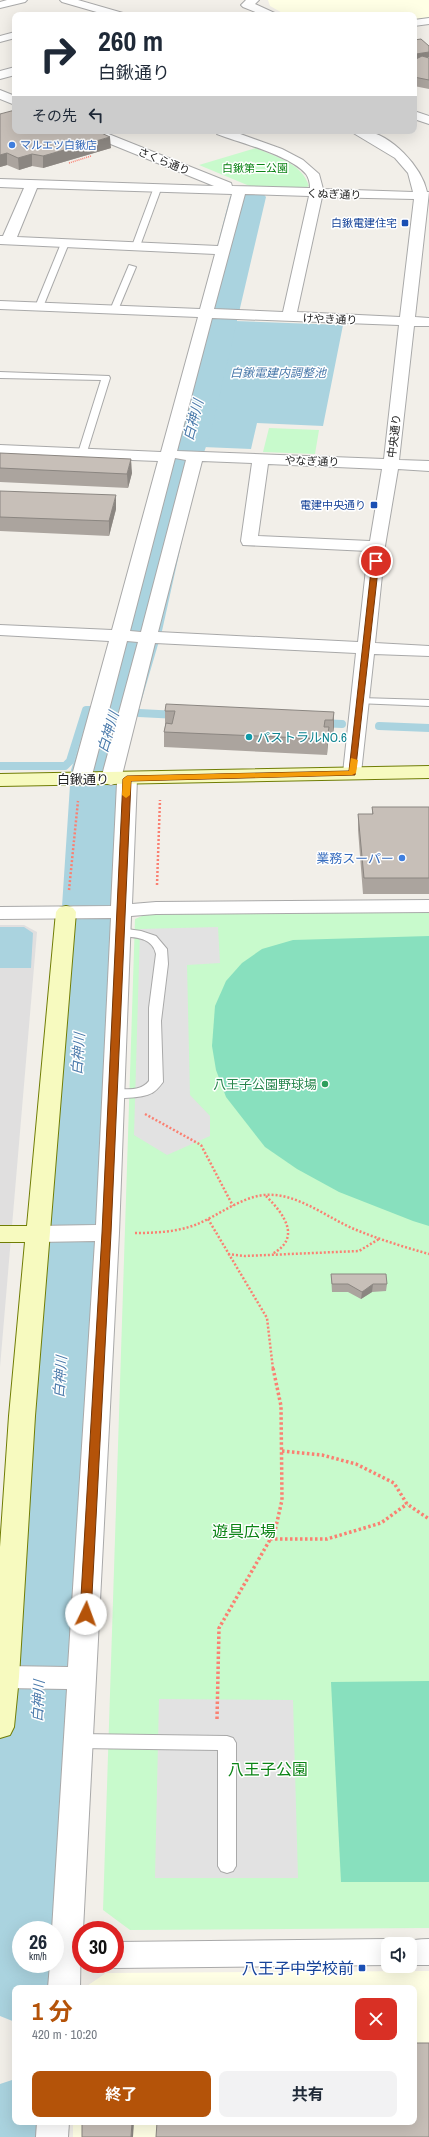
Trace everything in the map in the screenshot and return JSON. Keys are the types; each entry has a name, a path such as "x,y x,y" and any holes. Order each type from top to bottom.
{"street":[{"path":"0,5 21,0"},
{"path":"66,0 107,12"},
{"path":"253,0 247,5 265,12"},
{"path":"417,23 429,21"},
{"path":"0,39 12,36"},
{"path":"0,75 12,72"},
{"path":"0,94 12,99"},
{"name":"さくら通り","path":"97,134 239,191"},
{"path":"229,134 290,158 308,169 317,182 316,194 289,317"},
{"name":"中央通り","path":"352,773 378,546 391,464 425,197 417,177 405,160 382,143 364,134"},
{"name":"くぬぎ通り","path":"0,183 425,197"},
{"path":"32,184 12,218 4,240 224,250"},
{"path":"82,784 208,314 239,191"},
{"name":"けやき通り","path":"0,305 429,322"},
{"name":"やなぎ通り","path":"0,450 261,458 429,466"},
{"path":"75,1921 79,1741 74,1678 95,1233 113,1099 120,932 111,912 115,779 148,638 194,456"},
{"path":"261,458 249,541 378,546"},
{"path":"0,630 429,651"},
{"name":"白鍬通り","path":"0,780 82,784 115,779 429,772"},
{"path":"0,913 111,912 156,908 429,906"},
{"path":"0,1727 14,1677 22,1416 46,1233 71,913"},
{"path":"0,1234 95,1233"},
{"path":"14,1677 74,1678"},
{"path":"124,1955 381,1952"},
{"path":"417,1952 429,1952"},
{"path":"65,1985 72,1962"},
{"path":"52,2137 53,2125"}],"lane":[{"path":"136,246 157,189"},
{"path":"39,307 65,243"},
{"path":"114,310 132,267"},
{"path":"0,375 106,378 83,453"},
{"path":"360,701 429,703"},
{"path":"113,1099 149,1092 156,1082 155,1009 162,958 159,944 153,939 143,935 120,932"},
{"path":"79,1741 227,1743 227,1866"}],"path":[{"path":"71,913 82,784"},
{"path":"156,908 160,794"},
{"path":"113,1099 132,1107 201,1145 233,1206"},
{"path":"265,1195 282,1213 286,1224 288,1238 283,1248 271,1254"},
{"path":"95,1233 162,1233 194,1226 246,1200 265,1195 293,1199 343,1224 379,1238 429,1254"},
{"path":"208,1219 267,1318 273,1368 281,1406 282,1451 282,1500 275,1531 219,1628 216,1742"},
{"path":"228,1254 240,1256 359,1251 379,1238"},
{"path":"282,1451 322,1455 356,1464 394,1483 407,1504 429,1519"},
{"path":"270,1539 327,1539 381,1523 407,1504"}],"shaded area":[{"path":"268,0 429,0 429,19 417,21 417,12 281,12 270,6"},
{"path":"0,925 24,925 37,932 0,1367"},
{"path":"218,927 220,963 187,965 190,1095 210,1116 210,1136 167,1155 134,1135 140,929"},
{"path":"159,1699 293,1700 298,1878 155,1878"},
{"path":"381,1971 381,1973 417,1973 417,1971 429,1971 429,2137 73,2137 73,2125 417,2125 417,1985 88,1985 106,1973"}],"green space":[{"name":"白鍬第二公園","path":"256,148 280,158 294,166 306,178 309,186 304,188 252,187 199,165"},
{"path":"269,428 319,430 315,454 263,452"},
{"name":"八王子公園","path":"429,911 429,1928 130,1930 124,1926 124,1921 118,1921 103,1910 135,919 149,913"},
{"name":"八王子公園野球場","path":"429,936 429,1226 339,1192 297,1169 265,1147 226,1097 216,1070 212,1046 215,1006 226,981 242,963 262,949 293,940"},
{"path":"429,1681 429,1882 341,1882 331,1682"}],"water":[{"name":"白鍬電建内調整池","path":"235,321 343,325 323,426 257,423 251,449 203,447"},
{"path":"0,927 24,927 33,933 31,968 0,968"}],"building":[{"path":"421,39 429,46 429,52 417,54 417,40"},
{"path":"422,56 429,58 429,80 417,78 417,58"},
{"path":"12,111 12,134 104,134 110,137 43,156 32,154 18,158 7,153 0,155 0,114"},
{"path":"0,453 131,459 127,474 0,468"},
{"path":"0,491 116,495 109,521 0,517"},
{"path":"166,704 334,712 333,720 325,720 324,727 329,727 327,739 164,732 166,723 172,724 175,711 165,711"},
{"path":"372,807 429,807 429,878 364,878 358,814 373,814"},
{"path":"331,1274 386,1274 387,1284 373,1284 362,1292 348,1284 332,1284"},
{"path":"417,2043 429,2043 429,2137 156,2137 157,2125 417,2125"},
{"path":"82,2125 132,2125 131,2137 82,2137"}],"waterway":[{"name":"白神川","path":"25,1921 43,1596 72,1211 73,1137 86,967 96,770 139,631 176,473 190,432 248,197"},
{"path":"0,766 65,766 70,761 86,710 91,710"},
{"name":"白神川","path":"106,711 114,712"},
{"path":"139,713 178,715"},
{"path":"320,723 342,724"},
{"path":"379,726 429,728"},
{"name":"白神川","path":"22,1985 23,1973"},
{"name":"白神川","path":"14,2137 15,2125"}],"slow traffic":[{"path":"126,795 127,779 352,773 354,760"}],"place":[{"name":"マルエツ白鍬店","path":"12,145"},
{"name":"白鍬電建住宅","path":"405,223"},
{"name":"電建中央通り","path":"374,505"},
{"name":"パストラルNO.6","path":"249,737"},
{"name":"業務スーパー","path":"402,858"},
{"name":"八王子公園野球場","path":"325,1084"},
{"name":"八王子中学校前","path":"362,1968"}],"route":[{"path":"86,1614 107,1233 127,779 352,773 376,561"}],"park label":[{"name":"遊具広場","path":"244,1531"}]}
